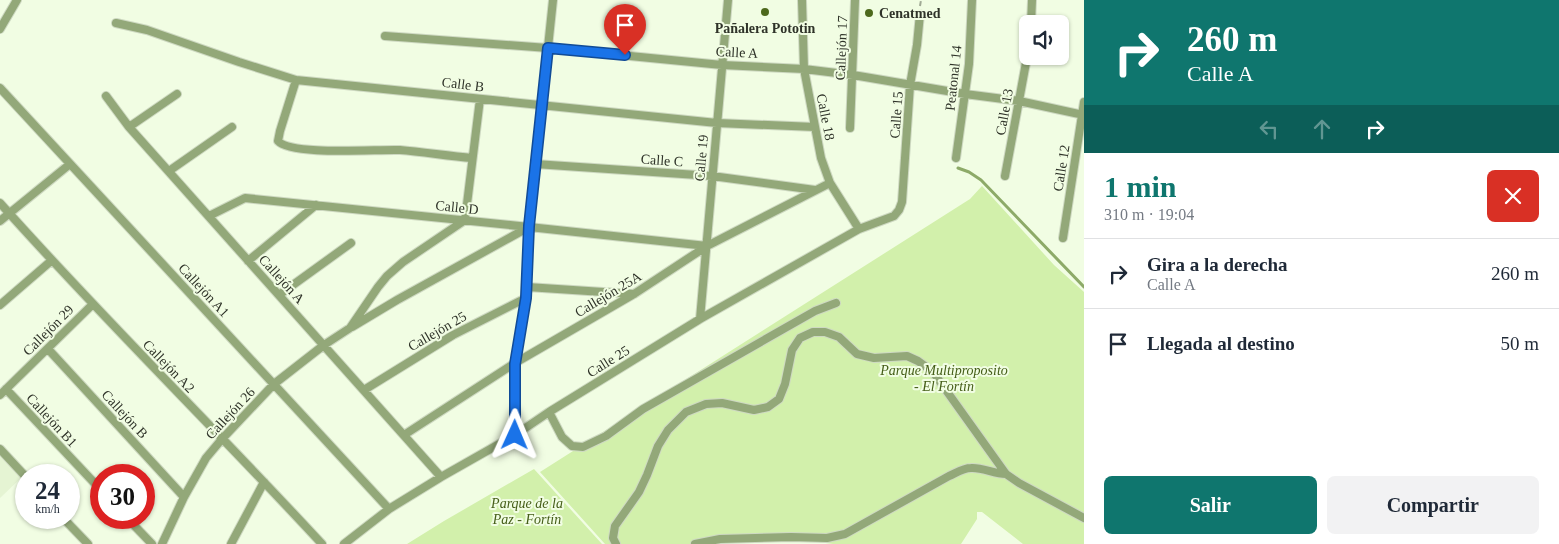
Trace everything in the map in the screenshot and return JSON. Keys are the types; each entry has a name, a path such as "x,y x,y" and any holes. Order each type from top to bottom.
{"street":[{"path":"0,28 16,0"},
{"path":"515,435 515,364 526,298 529,226 553,0"},
{"name":"Calle 19","path":"700,319 728,0"},
{"name":"Calle 18","path":"802,0 804,68 821,158 830,183 859,229"},
{"name":"Callejón 17","path":"850,128 855,0"},
{"name":"Peatonal 14","path":"956,158 969,64 972,0"},
{"path":"1031,15 1032,0"},
{"name":"Calle 15","path":"894,216 902,202 910,85 920,14"},
{"name":"Calle B","path":"116,24 147,30 296,80 717,123 815,128"},
{"name":"Calle A","path":"385,36 548,48 722,65 804,68 853,74 964,94 1019,101 1083,115"},
{"name":"Calle 13","path":"1005,176 1026,65"},
{"path":"296,80 280,131 278,142 282,145 310,150 398,150 472,158"},
{"name":"Callejón A1","path":"0,88 389,509"},
{"path":"130,127 177,94"},
{"name":"Callejón A","path":"106,96 130,127 441,478"},
{"path":"465,220 480,99"},
{"name":"Calle 12","path":"1063,238 1084,102"},
{"path":"169,171 232,127"},
{"path":"0,221 70,164"},
{"name":"Calle C","path":"536,164 712,176 815,190"},
{"name":"Callejón 25A","path":"404,435 515,364 634,294 707,246 830,183"},
{"name":"Calle D","path":"209,216 244,198 529,226 707,246"},
{"name":"Callejón A2","path":"0,204 51,261 322,544"},
{"path":"248,261 316,206"},
{"name":"Calle 25","path":"344,544 389,509 515,435 700,319 859,229 894,216"},
{"name":"Callejón 26","path":"350,328 387,276 403,262 465,220"},
{"name":"Callejón 26","path":"162,544 184,496 206,458 274,384 350,328 529,226"},
{"path":"279,295 350,242"},
{"path":"0,304 51,261"},
{"path":"527,287 634,294"},
{"name":"Callejón 25","path":"364,390 453,334 526,298"},
{"name":"Callejón 29","path":"3,392 93,304"},
{"path":"549,412 562,437 572,446 583,447 606,436 643,409 815,311 836,304"},
{"path":"616,544 613,538 615,526 639,492 658,446 668,430 686,412 706,404 722,403 754,410 768,407 779,399 792,350 800,338 813,332 825,332 839,337 857,354 874,358 907,356 918,360 933,372 1006,474 1084,518"},
{"name":"Callejón B","path":"48,348 184,496"},
{"name":"Callejón B1","path":"3,392 90,479"},
{"path":"0,449 15,465"},
{"path":"695,544 720,539 828,538 845,534 948,476 964,469 974,467 1006,474"},
{"path":"235,542 264,482"},
{"path":"74,529 88,544"},
{"path":"138,529 152,544"}],"shaded area":[{"path":"0,454 15,470 15,484 0,498"}],"green space":[{"name":"Parque Multiproposito - El Fortín","path":"982,186 1054,265 1084,292 1084,544 1023,544 982,512 977,512 977,519 961,544 833,544 803,540 712,544 605,544 540,472 970,199"},
{"name":"Parque de la Paz - Fortín","path":"534,469 602,544 407,544 444,521"}],"waterway":[{"path":"958,168 969,172 981,180 1084,287"}],"place":[{"name":"Pañalera Pototin","path":"765,12"},
{"name":"Cenatmed","path":"869,13"}],"route":[{"path":"515,435 515,364 526,298 529,226 548,48 625,55"}]}
